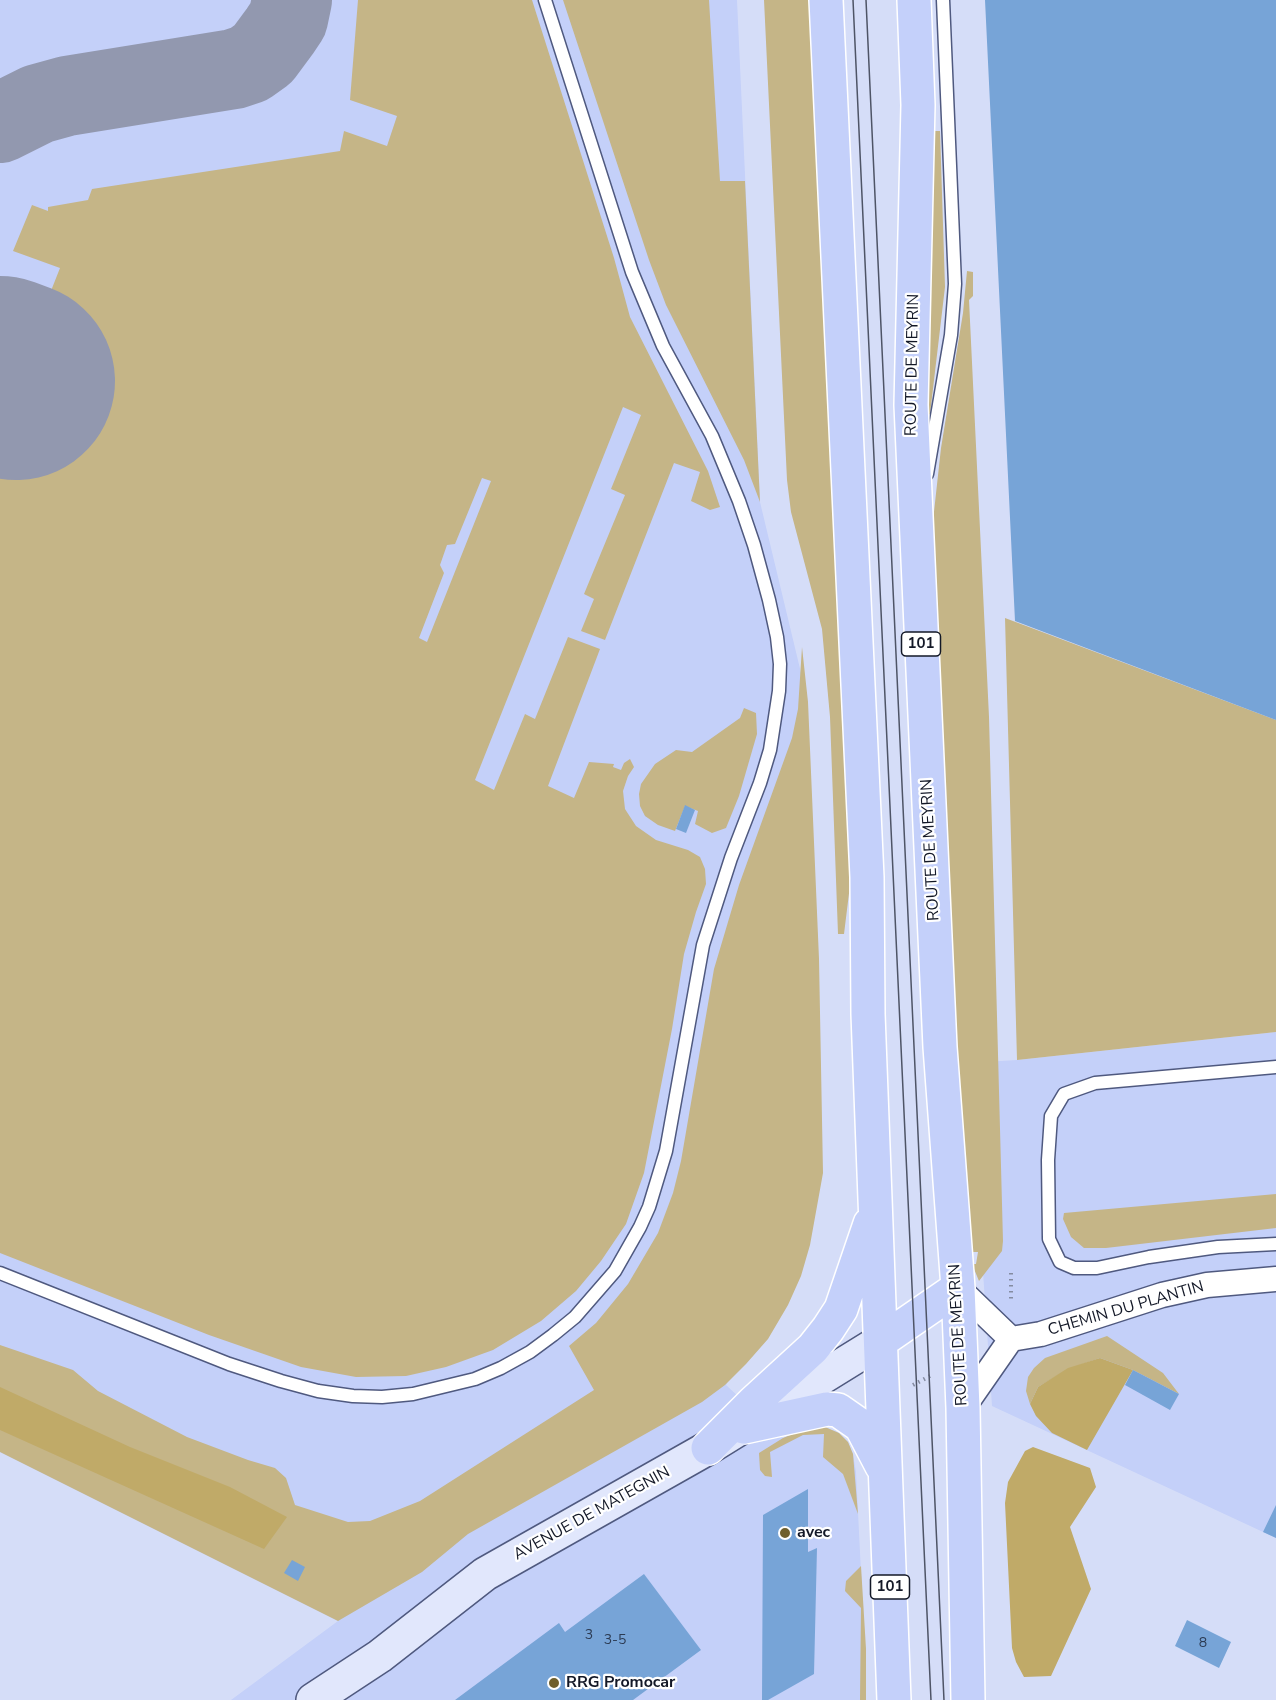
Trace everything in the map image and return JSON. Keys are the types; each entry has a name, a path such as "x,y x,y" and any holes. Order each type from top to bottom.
{"main road":[{"name":"101","path":"826,0 867,865 868,1014 894,1700"},
{"name":"ROUTE DE MEYRIN","path":"914,0 918,105 911,405 940,1047 958,1288 963,1407 968,1700"},
{"path":"708,1448 794,1366 828,1329 841,1309 876,1208"},
{"path":"881,1341 958,1288"},
{"name":"AVENUE DE MATEGNIN","path":"313,1700 380,1656 485,1574 744,1427 881,1341"},
{"path":"744,1427 827,1409 838,1410 861,1426 886,1474"}],"street":[{"name":"CHEMIN DU PLANTIN","path":"1011,1339 1041,1334 1184,1290 1207,1285 1276,1279"},
{"path":"958,1288 1011,1339 963,1407"}],"lane":[{"path":"0,1273 281,1381 318,1391 353,1396 382,1397 413,1394 455,1385 501,1368 554,1335 575,1317 615,1271 649,1207 666,1150 703,945 770,750 779,691 780,664 769,600 739,501 712,436 663,346 632,272 545,0"},
{"path":"916,537 954,311 955,262 943,0"},
{"path":"1276,1067 1095,1083 1064,1094 1051,1116 1048,1161 1048,1239 1060,1262 1074,1268 1097,1268 1149,1257 1218,1247 1276,1244"}],"path":[{"path":"883,1395 898,1393 961,1358"}],"shaded area":[{"path":"0,0 737,0 760,502 808,702 789,1277 726,1385 783,1438 808,1428 825,1427 839,1433 848,1442 856,1472 865,1652 865,1700 231,1700 338,1621 0,1452"},
{"path":"358,0 532,0 614,258 630,317 708,471 720,507 710,510 691,501 700,472 674,463 605,640 581,631 594,599 584,594 625,495 611,489 641,415 623,407 475,780 494,790 525,714 535,719 568,637 600,649 548,786 574,798 589,762 614,764 613,767 621,770 624,763 630,759 634,767 623,791 625,809 636,826 656,840 688,850 700,857 705,869 706,884 684,954 644,1173 626,1224 601,1261 576,1291 541,1321 493,1350 446,1367 406,1376 356,1377 301,1367 209,1335 0,1253 0,420 60,268 13,251 32,205 48,211 48,207 88,200 92,189 340,151 344,131 387,146 397,116 350,100","holes":["482,478 491,481 427,642 419,638 444,573 440,565 447,545 455,544"]},
{"path":"563,0 709,0 720,181 745,181 760,502 744,460 666,305"},
{"path":"764,0 811,0 852,869 844,934 838,934 830,717 822,629 791,512 787,480"},
{"path":"934,131 940,131 945,287 930,414 927,416"},
{"path":"967,271 973,272 973,296 969,300 989,717 1003,1241 1002,1251 979,1281 972,1264 976,1264 978,1252 970,1252 955,1064 931,539 941,448 963,313"},
{"path":"1005,618 1276,720 1276,1032 1017,1060"},
{"path":"802,647 808,702 819,959 823,1173 810,1245 801,1276 788,1305 768,1339 746,1364 725,1385 702,1402 468,1534 422,1572 338,1621 0,1452 0,1345 73,1370 98,1391 187,1437 275,1468 286,1478 295,1505 348,1522 370,1521 420,1501 594,1390 569,1346 596,1323 628,1284 658,1233 673,1193 681,1161 714,969 739,885 792,738 798,709"},
{"path":"744,708 756,713 757,734 739,796 726,828 712,833 695,824 698,811 685,806 675,831 658,825 645,816 640,806 639,794 641,784 655,764 676,750 692,752 740,718"},
{"path":"1276,1032 1276,1538 992,1406 969,1063 1017,1060"},
{"path":"1276,1194 1276,1228 1106,1248 1084,1248 1071,1237 1063,1219 1064,1213"},
{"path":"1107,1336 1163,1373 1179,1394 1133,1370 1100,1358 1068,1369 1038,1387 1030,1404 1026,1391 1028,1377 1045,1358"},
{"path":"1100,1358 1133,1370 1087,1450 1052,1433 1036,1416 1030,1404 1038,1387 1068,1368"},
{"path":"0,1387 130,1447 230,1487 287,1517 264,1549 0,1430"},
{"path":"825,1427 839,1433 848,1442 853,1454 858,1514 843,1474 823,1457 824,1434 803,1435 770,1452 772,1477 765,1476 760,1470 759,1453 783,1438 808,1428"},
{"path":"1033,1447 1090,1468 1096,1487 1070,1527 1091,1589 1051,1676 1024,1677 1012,1648 1005,1503 1008,1482 1025,1451"},
{"path":"861,1566 866,1649 866,1700 860,1700 861,1608 845,1591 846,1581"}],"building":[{"path":"985,0 1276,0 1276,720 1015,621"},
{"path":"685,805 695,810 686,833 676,829"},
{"path":"1133,1370 1179,1394 1170,1410 1125,1385"},
{"path":"808,1489 808,1552 817,1548 814,1674 768,1700 762,1700 763,1515"},
{"path":"1276,1505 1276,1538 1263,1532"},
{"path":"292,1560 305,1567 298,1581 284,1573"},
{"path":"644,1574 701,1650 633,1700 455,1700 559,1623 565,1632"},
{"path":"1187,1620 1231,1642 1219,1668 1175,1646"}],"taxiway":[{"path":"0,123 38,104 67,96 234,69 249,64 263,54 280,31 288,19 292,0"}],"runway":[{"path":"0,375 16,381"}],"tram line":[{"path":"853,0 931,1700"},
{"path":"866,0 944,1700"}],"place":[{"name":"avec","path":"785,1533"},
{"name":"RRG Promocar","path":"554,1683"}]}
